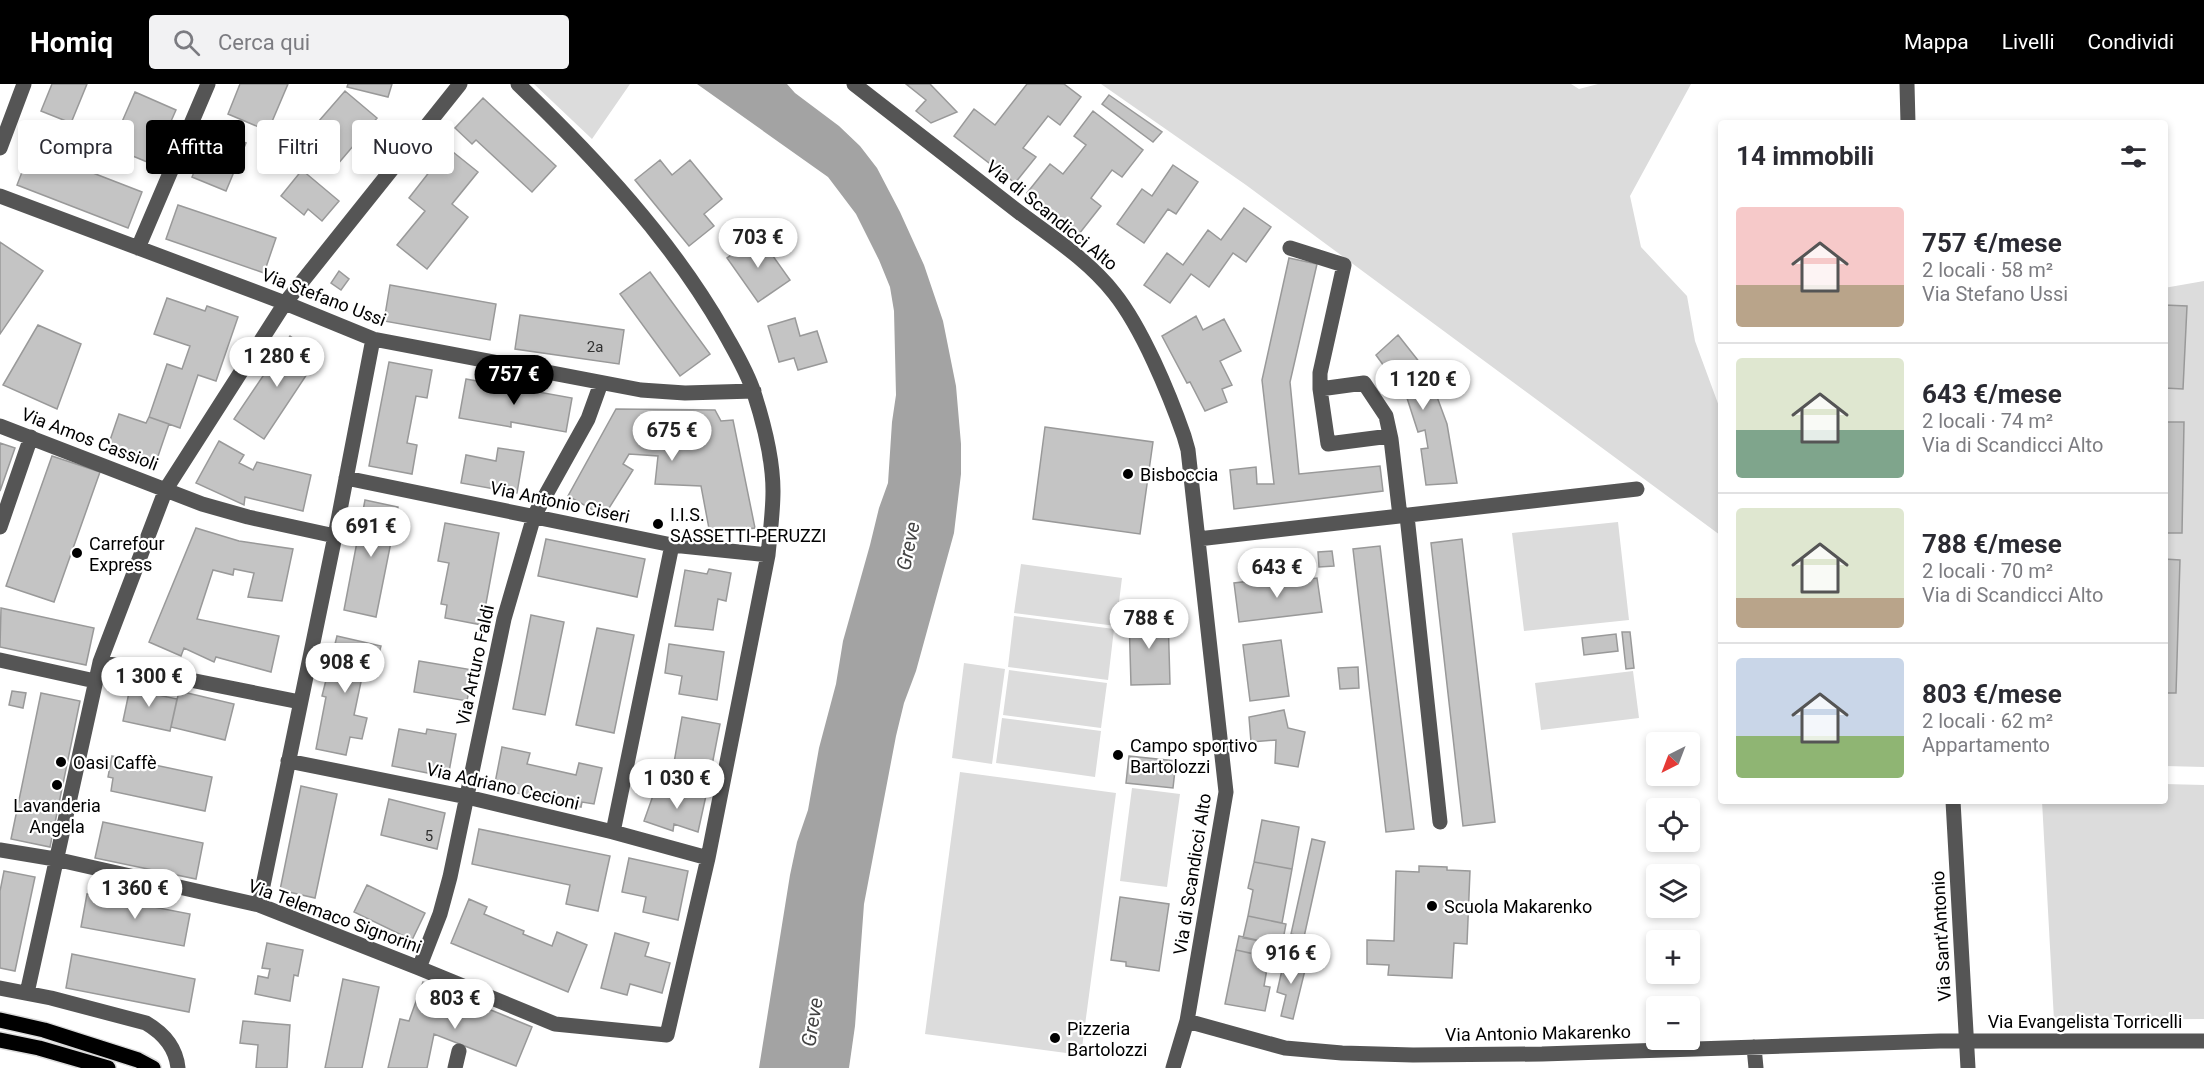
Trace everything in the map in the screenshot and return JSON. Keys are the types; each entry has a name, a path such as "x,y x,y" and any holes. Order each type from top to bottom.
{"main road":[{"path":"0,1020 44,1030 138,1060 153,1068"},
{"path":"0,1040 39,1048 108,1068"}],"street":[{"path":"0,148 7,107 24,84"},
{"path":"138,248 208,84"},
{"path":"27,993 100,662 166,489 285,303 460,84"},
{"path":"518,84 611,180 657,234 707,303 743,366 754,392 767,444 773,490 768,555 708,858"},
{"name":"Via di Scandicci Alto","path":"854,84 1053,238 1112,290 1143,343 1184,436 1188,450 1226,792 1187,1021 1173,1068"},
{"path":"1907,84 1908,120"},
{"name":"Via Stefano Ussi","path":"0,196 285,303 373,339 601,383 685,393 754,392"},
{"path":"1290,248 1344,265 1320,373 1328,444 1390,436"},
{"path":"259,905 373,339"},
{"name":"Via Arturo Faldi","path":"419,968 440,914 450,877 504,619 534,516 588,419 601,383"},
{"path":"1320,389 1364,383 1386,416 1403,516 1440,822"},
{"name":"Via Amos Cassioli","path":"0,426 202,504 248,518 335,536"},
{"path":"0,527 31,437"},
{"name":"Via Antonio Ciseri","path":"346,478 672,545 768,555"},
{"path":"1198,539 1637,489"},
{"path":"613,832 672,545"},
{"path":"0,660 95,681"},
{"path":"100,662 300,702"},
{"name":"Via Adriano Cecioni","path":"288,761 467,797 613,832 708,858"},
{"name":"Via Sant'Antonio","path":"1953,804 1968,1068"},
{"name":"Via Telemaco Signorini","path":"0,850 55,859 259,905 555,1024 667,1035 708,858"},
{"path":"0,988 146,1023 158,1032 170,1046 178,1068"},
{"name":"Via Antonio Makarenko","path":"1187,1021 1274,1046 1312,1051 1543,1061 1754,1047 1966,1041"},
{"name":"Via Evangelista Torricelli","path":"1966,1041 2204,1041"},
{"path":"1754,1047 1756,1068"},
{"path":"455,1068 459,1051"}],"shaded area":[{"path":"534,84 630,84 592,139"},
{"path":"1101,84 1571,84 1579,89 1598,84 1691,84 1630,196 1641,247 1687,296 1695,341 1718,404 1718,534 1246,185"},
{"path":"2204,281 2204,767 2168,766 2168,287"},
{"path":"1618,522 1629,620 1524,631 1512,533"},
{"path":"1021,564 1122,578 1116,626 1014,613"},
{"path":"1014,616 1114,629 1108,680 1008,667"},
{"path":"964,663 1005,669 992,764 952,758"},
{"path":"1009,670 1107,683 1101,728 1003,715"},
{"path":"1633,671 1639,718 1541,730 1535,683"},
{"path":"1002,718 1101,731 1095,777 996,763"},
{"path":"960,772 1116,793 1081,1055 925,1034"},
{"path":"2168,784 2204,785 2204,1019 2054,1020 2042,804 2168,804"},
{"path":"1132,788 1180,794 1167,887 1120,881"}],"water":[{"name":"Greve","path":"697,84 787,84 860,146 877,168 924,265 943,321 956,386 961,474 954,533 896,736 864,904 855,1026 849,1068 759,1068 797,842 808,810 819,748 836,684 843,641 879,508 888,483 896,395 894,311 890,287 879,260 856,214 828,177"}],"building":[{"path":"52,84 87,84 72,120 64,120 41,111"},
{"path":"240,84 288,84 273,120 257,120 257,126 228,114"},
{"path":"348,84 392,84 388,97 347,87"},
{"path":"906,84 930,84 957,112 931,123 916,111 926,100"},
{"path":"1027,84 1064,84 1081,97 1060,125 1048,116 1023,148 1036,157 1015,183 954,136 974,109 995,125"},
{"path":"345,91 377,118 375,120 352,120 352,147 340,161 340,120 320,120"},
{"path":"135,92 176,110 172,120 146,120 146,162 134,157 134,120 123,120"},
{"path":"1109,95 1162,132 1153,142 1102,104"},
{"path":"483,98 556,166 532,192 476,140 472,144 455,128"},
{"path":"1093,111 1143,150 1122,177 1112,170 1091,198 1101,206 1079,234 1027,193 1050,164 1063,174 1086,145 1074,136"},
{"path":"454,153 478,172 452,204 468,217 427,269 397,245 425,211 409,198 428,174 454,174"},
{"path":"660,160 672,175 690,160 722,199 704,214 714,226 689,246 635,180"},
{"path":"1173,165 1198,182 1176,214 1168,209 1144,243 1117,224 1142,189 1152,196"},
{"path":"21,174 96,174 142,192 128,228 17,185"},
{"path":"193,174 233,174 226,191 192,177"},
{"path":"299,174 307,174 339,201 322,221 308,209 304,215 281,196"},
{"path":"178,205 276,238 264,273 166,239"},
{"path":"1244,208 1271,227 1246,262 1233,253 1209,287 1191,274 1170,303 1144,285 1167,253 1183,265 1208,230 1221,240"},
{"path":"758,235 790,280 758,302 727,258"},
{"path":"0,242 43,271 0,334"},
{"path":"1289,258 1317,264 1290,382 1299,474 1380,466 1383,491 1234,509 1230,470 1256,467 1257,484 1274,484 1262,380"},
{"path":"339,271 349,279 341,290 331,283"},
{"path":"650,272 710,354 680,376 620,294"},
{"path":"390,285 496,304 490,340 384,321"},
{"path":"167,298 205,311 207,306 238,317 216,381 198,375 180,428 149,417 167,364 182,369 190,346 154,334"},
{"path":"2168,305 2187,306 2183,389 2168,388"},
{"path":"520,315 624,330 619,364 515,349"},
{"path":"1196,316 1203,330 1224,319 1241,351 1220,361 1232,385 1222,389 1227,402 1205,411 1162,336"},
{"path":"795,318 800,336 817,331 827,362 798,370 794,358 779,362 768,326"},
{"path":"38,325 81,344 57,409 3,385"},
{"path":"1398,335 1424,368 1433,386 1447,424 1457,483 1426,485 1421,449 1428,448 1425,430 1418,432 1407,398 1412,395 1403,381 1397,384 1376,355"},
{"path":"290,336 319,356 264,439 234,419"},
{"path":"389,362 432,370 427,398 416,396 407,443 417,445 412,474 369,466"},
{"path":"466,379 572,398 566,432 511,422 511,427 459,418"},
{"path":"616,409 715,410 721,421 733,420 755,528 710,534 701,486 655,484 658,456 629,454 623,464 633,470 604,516 568,496"},
{"path":"119,414 146,423 149,417 169,424 155,465 107,449"},
{"path":"2168,422 2184,422 2182,533 2168,533"},
{"path":"1045,427 1153,442 1140,534 1033,519"},
{"path":"219,441 244,455 239,463 253,470 257,462 311,475 303,511 245,497 244,505 196,483"},
{"path":"0,443 15,448 0,491"},
{"path":"498,448 524,452 517,493 461,483 466,455 496,461"},
{"path":"52,456 100,472 54,602 6,586"},
{"path":"365,500 398,507 376,617 344,610"},
{"path":"445,523 499,533 482,625 445,618 447,605 441,604 449,563 438,561"},
{"path":"196,528 239,541 293,549 282,601 248,597 254,573 234,569 233,575 213,570 197,619 279,636 271,672 216,657 214,662 184,648 181,656 149,642"},
{"path":"546,539 645,559 637,597 538,576"},
{"path":"1462,539 1495,822 1463,826 1431,543"},
{"path":"1380,546 1414,829 1386,832 1353,549"},
{"path":"1332,551 1334,566 1319,567 1318,552"},
{"path":"2168,559 2180,560 2176,693 2168,693"},
{"path":"709,569 731,573 726,601 718,599 713,630 675,626 685,570 707,574"},
{"path":"1317,578 1322,612 1239,622 1234,583 1267,579 1268,584"},
{"path":"1,608 94,628 86,665 0,647"},
{"path":"531,615 564,622 545,715 513,709"},
{"path":"1168,615 1170,684 1131,685 1129,616"},
{"path":"597,628 634,635 614,733 576,725"},
{"path":"1622,632 1630,632 1634,668 1626,669"},
{"path":"1616,634 1618,651 1584,655 1582,638"},
{"path":"337,636 381,646 372,679 362,677 354,715 367,718 362,739 350,737 346,755 316,749 326,697 322,696"},
{"path":"1281,640 1289,696 1250,701 1243,645"},
{"path":"669,644 724,652 717,700 679,694 682,676 665,673"},
{"path":"419,661 473,670 467,701 414,692"},
{"path":"1358,667 1359,688 1340,689 1338,668"},
{"path":"131,683 154,688 153,694 177,699 170,731 123,721"},
{"path":"12,691 26,693 23,708 9,705"},
{"path":"179,691 234,704 225,740 171,727"},
{"path":"41,693 80,701 50,847 11,839"},
{"path":"1284,710 1288,728 1305,732 1298,767 1275,763 1276,740 1251,742 1249,717"},
{"path":"682,717 720,724 708,786 682,781 683,776 672,774"},
{"path":"399,729 426,734 427,729 456,734 448,777 392,766"},
{"path":"502,747 530,753 527,764 576,775 579,763 602,768 594,804 582,802 581,807 494,788"},
{"path":"112,756 212,777 205,811 111,791 113,778 108,777"},
{"path":"1129,756 1176,761 1173,788 1126,783"},
{"path":"301,786 337,794 315,898 280,890"},
{"path":"685,787 707,791 698,832 674,824 673,831 644,821 655,790 683,799"},
{"path":"389,799 445,813 437,849 381,835"},
{"path":"1262,820 1299,827 1292,869 1254,862"},
{"path":"103,822 203,843 196,879 95,858"},
{"path":"479,829 610,856 598,911 566,904 570,885 472,864"},
{"path":"1312,839 1325,842 1304,937 1291,934"},
{"path":"629,858 688,871 678,920 643,912 646,897 622,892"},
{"path":"1254,862 1292,869 1282,923 1248,916 1253,890 1248,888"},
{"name":"Scuola Makarenko","path":"1419,866 1470,871 1467,944 1454,943 1452,978 1388,975 1389,965 1367,964 1367,940 1394,941 1396,871 1419,872"},
{"path":"4,871 35,877 15,971 0,968 0,891"},
{"path":"367,885 425,913 412,940 354,912"},
{"path":"87,894 190,914 184,946 81,927"},
{"path":"1120,897 1169,904 1159,971 1126,966 1126,962 1111,960"},
{"path":"469,899 487,907 484,914 552,946 557,932 587,945 568,992 451,943"},
{"path":"1248,916 1286,924 1282,945 1243,938"},
{"path":"615,933 649,943 645,956 670,963 662,993 630,984 627,995 601,988"},
{"path":"1239,936 1274,944 1271,958 1236,950"},
{"path":"267,943 303,950 298,976 294,975 290,1001 255,994 258,976 268,978 270,969 262,968"},
{"path":"1236,950 1269,957 1264,986 1270,987 1265,1011 1225,1004"},
{"path":"72,954 195,979 189,1012 66,988"},
{"path":"1285,957 1307,962 1293,1019 1281,1016 1286,995 1277,992"},
{"path":"343,979 379,987 362,1068 325,1068"},
{"path":"423,982 532,1027 516,1066 434,1034 427,1068 388,1068 400,1019 409,1021"},
{"path":"243,1021 290,1025 287,1068 256,1068 258,1045 240,1043"}],"place":[{"name":"Bisboccia","path":"1128,474"},
{"name":"I.I.S. SASSETTI-PERUZZI","path":"658,524"},
{"name":"Carrefour Express","path":"77,553"},
{"name":"Campo sportivo Bartolozzi","path":"1118,755"},
{"name":"Oasi Caffè","path":"61,762"},
{"name":"Lavanderia Angela","path":"57,785"},
{"name":"Scuola Makarenko","path":"1432,906"},
{"name":"Pizzeria Bartolozzi","path":"1055,1038"}]}
